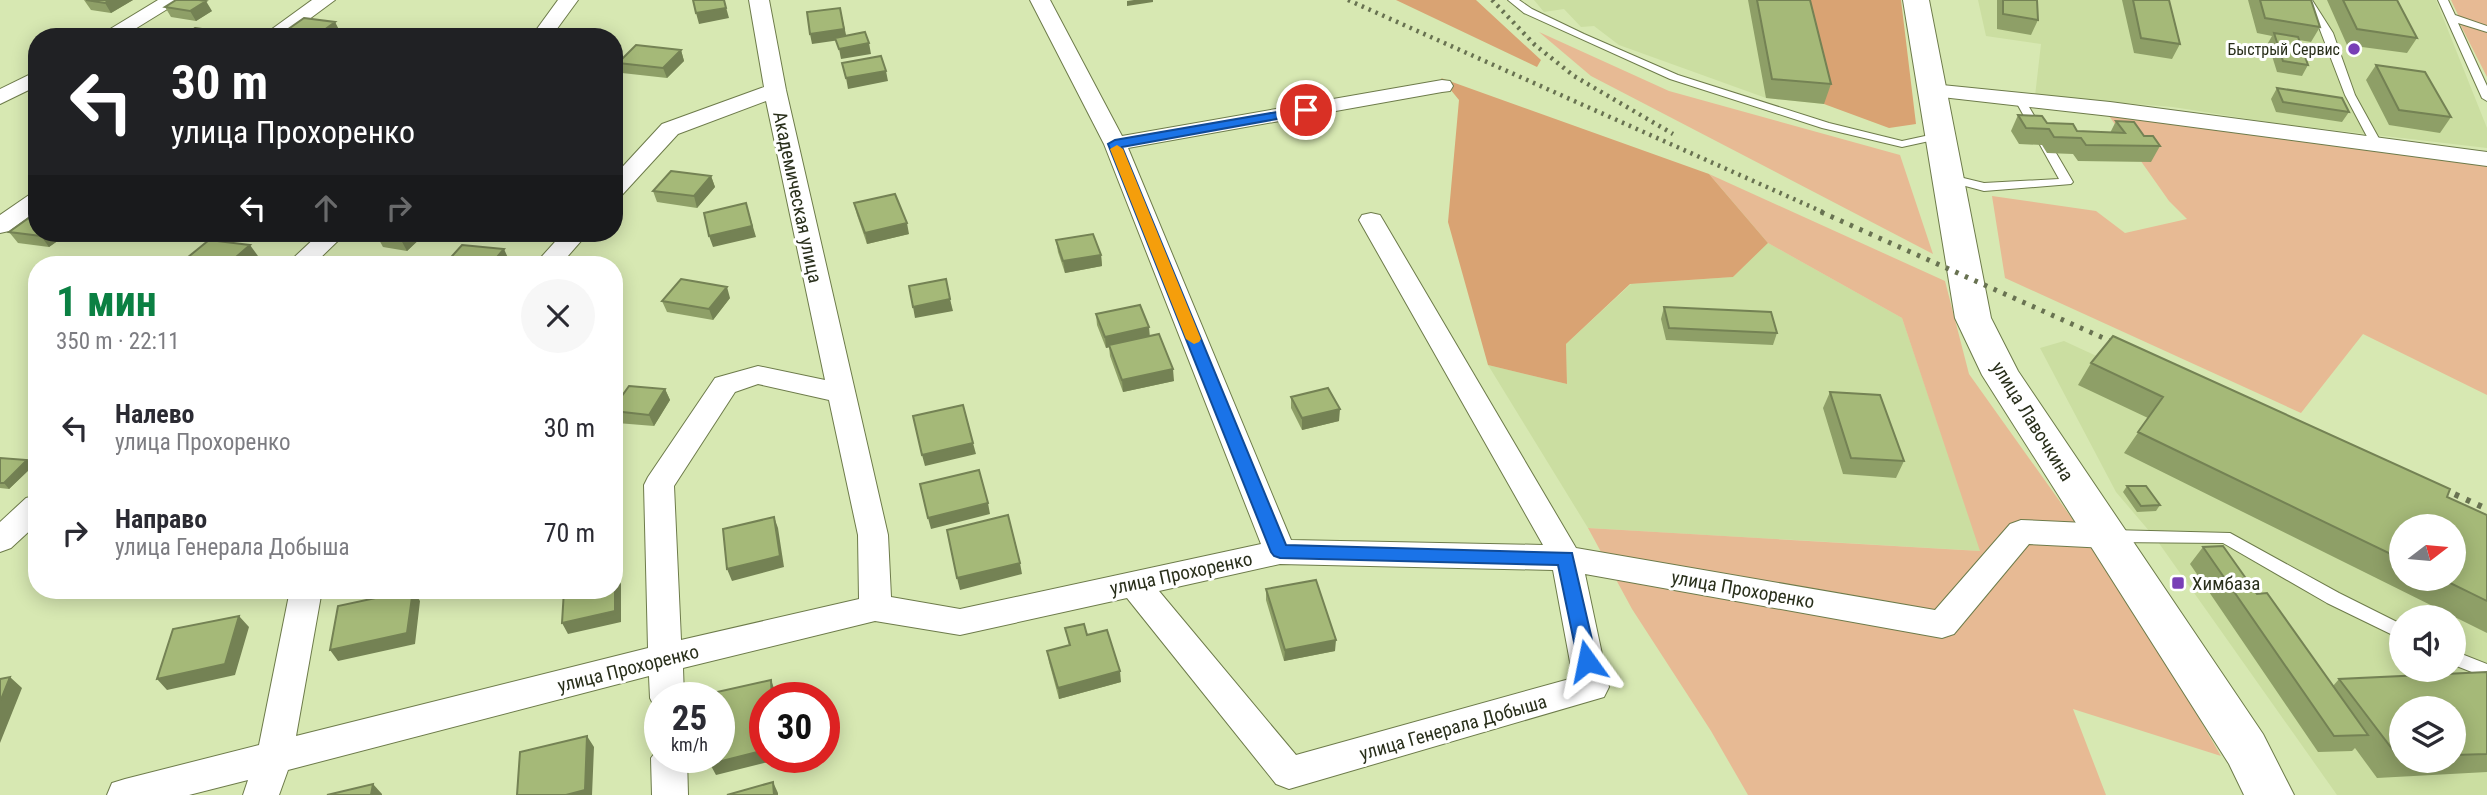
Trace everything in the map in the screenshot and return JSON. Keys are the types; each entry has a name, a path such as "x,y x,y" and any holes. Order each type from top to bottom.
{"main road":[{"name":"улица Лавочкина","path":"1916,0 1973,318 2001,374 2246,749 2269,795"}],"street":[{"path":"123,28 172,0"},
{"path":"284,28 325,0"},
{"path":"548,28 568,0"},
{"name":"Академическая улица","path":"759,0 775,90 873,535 875,608"},
{"path":"1040,0 1115,144 1280,552"},
{"path":"3,95 28,82"},
{"path":"1115,144 1442,86"},
{"path":"623,180 670,129 775,90"},
{"path":"1932,90 2110,109 2487,159"},
{"path":"3,95 28,91"},
{"path":"0,226 28,206"},
{"name":"улица Генерала Добыша","path":"1134,584 1289,773 1592,687 1566,558 1371,220"},
{"path":"308,256 324,242"},
{"path":"554,256 568,242"},
{"path":"667,682 659,485 725,385 758,374 841,393"},
{"path":"0,540 28,514"},
{"name":"улица Прохоренко","path":"125,795 666,657 875,608 960,622 1280,552 1566,558 1942,625 2021,532 2107,536"},
{"path":"261,795 274,757 304,599"},
{"path":"669,773 670,795"}],"lane":[{"path":"1513,0 1528,11 1674,77 1826,126 1902,144 1940,136"},
{"path":"2306,0 2318,12 2326,27 2350,95 2376,144"},
{"path":"2443,0 2487,98"},
{"path":"2451,17 2487,29"},
{"path":"1946,178 1984,187 2067,182 2020,100"},
{"name":"улица Прохоренко","path":"2107,536 2225,537 2333,598 2389,626"},
{"path":"2466,663 2487,671"}],"shaded area":[{"path":"1396,0 1476,0 1541,60 1537,67"},
{"path":"1534,0 1799,0 1824,104 1766,98 1619,45 1594,26 1581,27 1564,9 1544,12"},
{"path":"1799,0 1901,0 1916,124 1889,128 1824,104"},
{"path":"1978,0 2436,0 2487,128 2487,148 2273,123 2173,107 2035,96 2041,44 1986,36"},
{"path":"2451,0 2487,0 2487,27 2459,17"},
{"path":"2459,22 2487,31 2487,77"},
{"path":"1539,32 1669,91 1900,155 1933,254 1591,76"},
{"path":"1441,78 1709,174 1768,243 1733,277 1630,284 1566,344 1567,384 1488,365 1448,222 1459,100"},
{"path":"2107,113 2487,166 2487,395 2363,334 2301,413 2005,278 1992,196 2096,211 2125,233 2187,219 2169,201"},
{"path":"1709,174 1945,281 1969,374 2133,604 2221,756 2073,709 2106,795 1748,795 1711,731 1632,609 1588,528 1980,551 1902,318 1768,243"},
{"path":"1768,243 1902,318 1981,551 1588,528 1488,365 1567,384 1566,344 1631,284 1733,277"},
{"name":"Химбаза","path":"2064,341 2439,514 2389,514 2389,592 2466,592 2466,526 2487,536 2487,795 2337,795 2156,539 2116,492 2040,348"}],"building":[{"path":"86,0 109,0 105,3"},
{"path":"176,0 206,1 190,11 165,7"},
{"path":"693,0 724,0 726,8 696,13"},
{"path":"1757,0 1810,0 1831,84 1772,79"},
{"path":"2003,0 2037,0 2038,20 2003,14"},
{"path":"2133,0 2169,0 2180,44 2141,38"},
{"path":"2260,0 2311,0 2320,27 2265,18"},
{"path":"2343,0 2397,0 2417,38 2357,29"},
{"path":"840,8 844,29 810,34 807,12"},
{"path":"304,18 335,22 327,28 290,28"},
{"path":"865,32 869,43 839,49 835,38"},
{"path":"2274,33 2298,37 2308,65 2283,61"},
{"path":"636,45 681,50 663,68 623,64 623,58"},
{"path":"881,56 886,71 846,78 842,63"},
{"path":"2376,65 2425,72 2451,117 2399,110"},
{"path":"2277,88 2342,98 2349,112 2283,102"},
{"path":"2018,115 2042,116 2047,123 2073,124 2077,131 2125,133 2116,121 2134,122 2144,136 2153,136 2160,146 2086,145 2081,138 2054,137 2049,129 2026,128"},
{"path":"671,171 711,176 694,196 653,191"},
{"path":"895,194 907,223 865,233 854,203"},
{"path":"746,203 752,226 709,236 704,213"},
{"path":"28,218 28,234 9,232"},
{"path":"1093,234 1101,255 1063,261 1056,240"},
{"path":"207,242 250,245 237,256 189,256"},
{"path":"462,245 504,249 498,256 452,256"},
{"path":"681,279 727,287 709,309 662,301"},
{"path":"946,279 950,299 913,307 909,286"},
{"path":"1140,305 1149,327 1105,337 1096,314"},
{"path":"1664,307 1771,312 1777,333 1669,328"},
{"path":"1159,334 1173,369 1122,380 1109,345"},
{"path":"2113,336 2450,489 2447,497 2487,515 2487,601 2466,591 2466,514 2389,514 2389,553 2138,432 2163,397 2091,363"},
{"path":"629,386 665,389 649,415 623,412 623,394"},
{"path":"1328,388 1340,409 1302,418 1291,397"},
{"path":"1830,392 1880,395 1904,461 1851,458"},
{"path":"963,405 973,443 922,455 913,416"},
{"path":"0,458 27,460 4,483 0,483"},
{"path":"979,470 988,503 928,518 920,484"},
{"path":"2127,486 2146,486 2160,505 2141,506"},
{"path":"1008,515 1020,563 957,578 947,530"},
{"path":"774,517 780,556 727,569 723,529"},
{"path":"2223,546 2257,594 2267,593 2368,735 2334,736 2203,547"},
{"path":"1316,580 1336,640 1285,650 1266,589"},
{"path":"371,599 412,599 407,633 330,650 338,606"},
{"path":"563,599 615,599 615,611 562,623"},
{"path":"239,616 225,664 157,679 173,629"},
{"path":"1084,624 1087,635 1107,630 1120,671 1058,688 1047,651 1070,645 1065,628"},
{"path":"2487,672 2487,754 2466,755 2466,696 2389,696 2389,745 2339,679 2389,677 2389,682 2466,682 2466,673"},
{"path":"10,677 0,702 0,679"},
{"path":"749,685 749,754 735,758 735,688"},
{"path":"587,736 585,790 566,795 517,795 520,752"},
{"path":"773,782 774,795 727,795"},
{"path":"373,784 371,795 327,795"}],"railway":[{"path":"1348,0 1825,213"},
{"path":"1492,0 1535,45 1574,76 1673,134"},
{"path":"1821,212 2128,349"},
{"path":"2432,484 2487,509"}],"slow traffic":[{"path":"1117,149 1194,339"}],"place":[{"name":"Быстрый Сервис","path":"2354,49"},
{"name":"Химбаза","path":"2178,583"}],"route":[{"path":"1306,110 1115,144 1280,552 1566,558 1587,661"}]}
